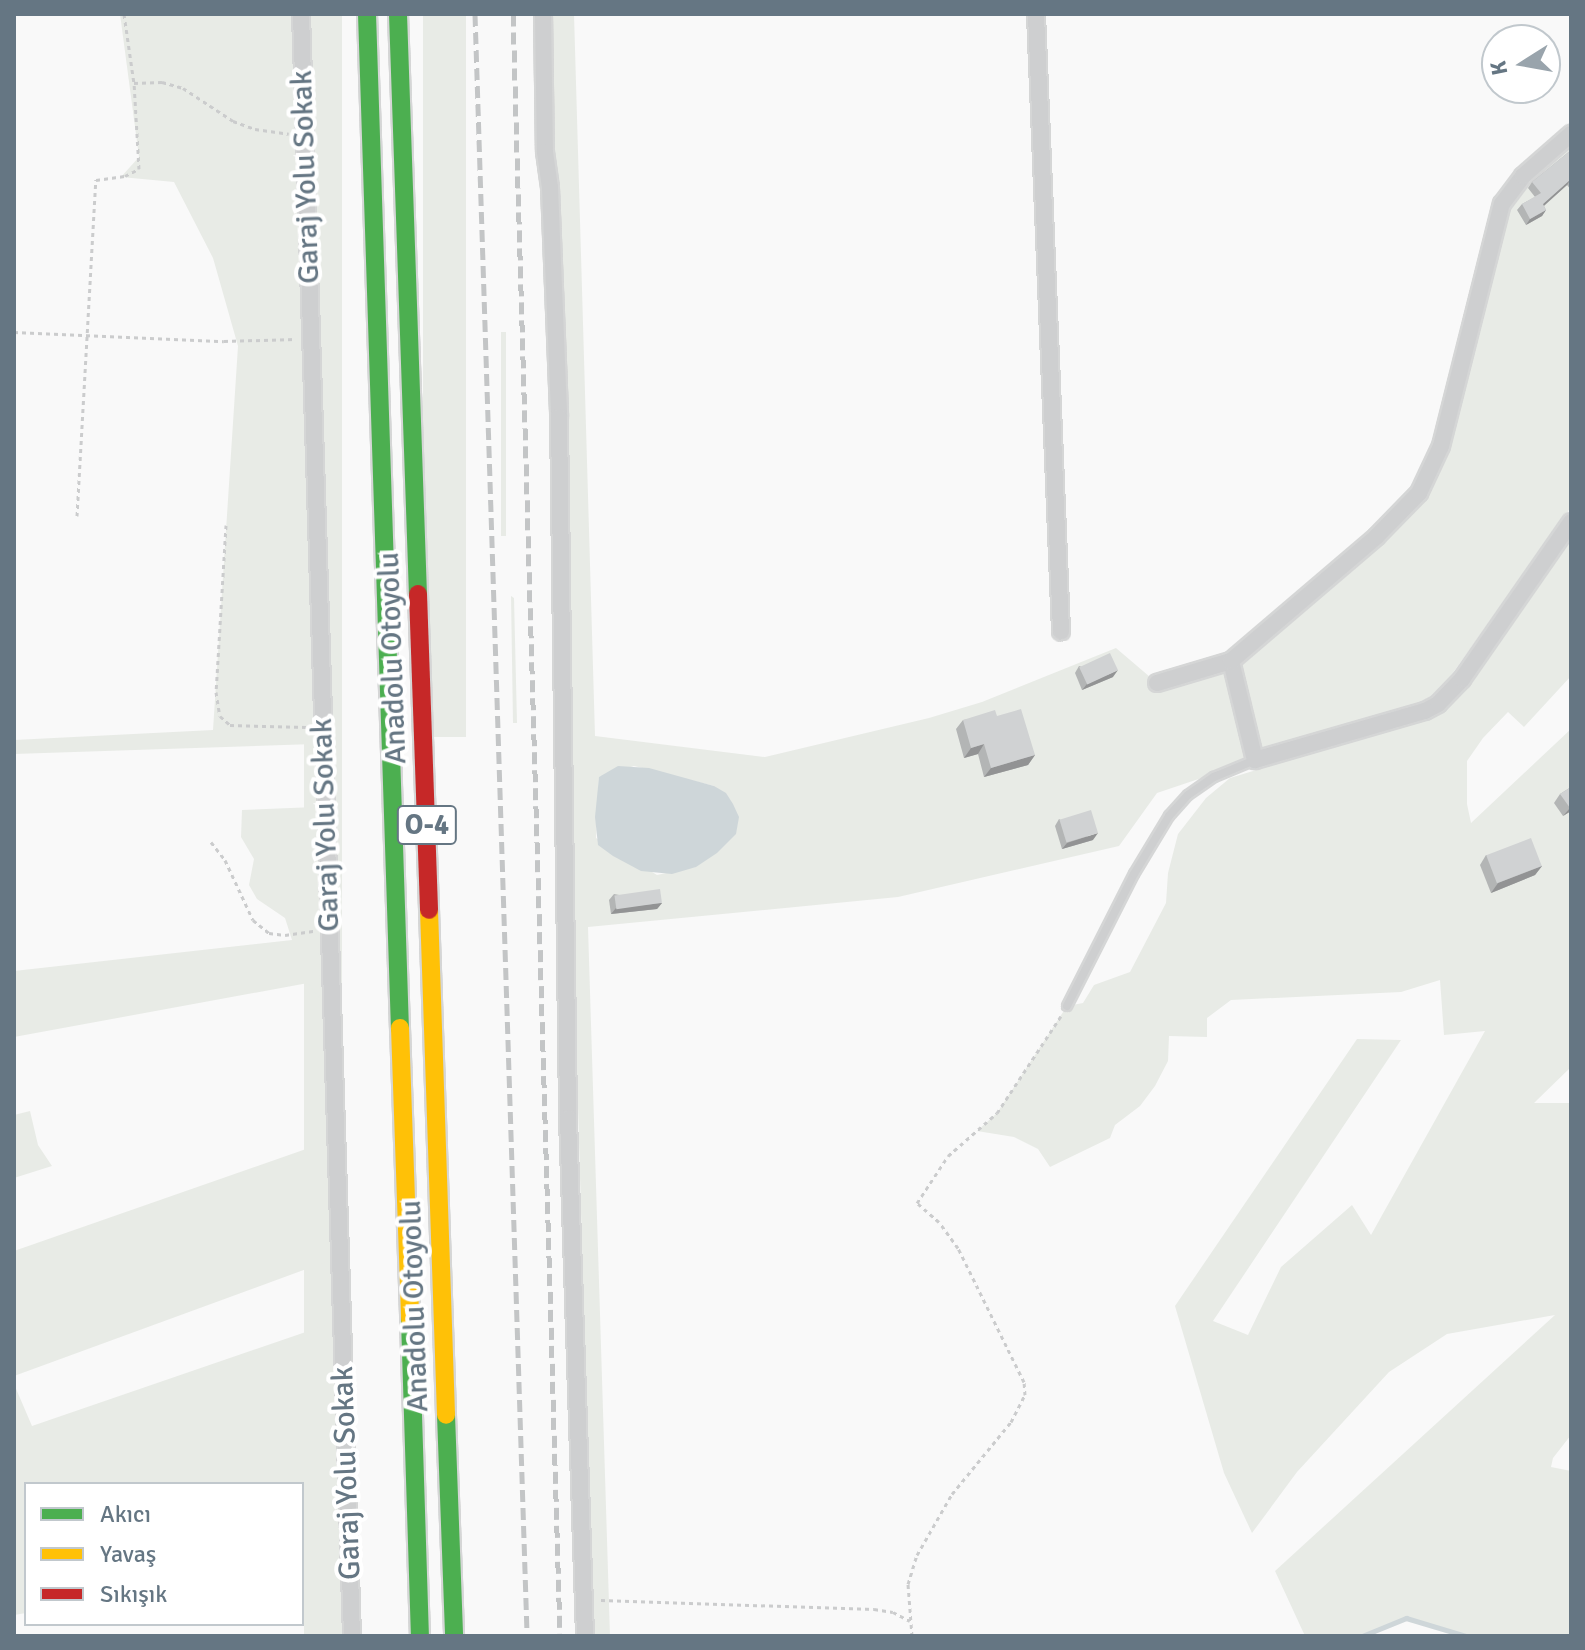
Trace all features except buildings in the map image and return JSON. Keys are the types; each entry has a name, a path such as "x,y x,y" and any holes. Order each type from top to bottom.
{"highway":[{"name":"Anadolu Otoyolu","path":"367,14 420,1636"},
{"name":"Anadolu Otoyolu","path":"398,14 454,1636"}],"street":[{"name":"Garaj Yolu Sokak","path":"301,14 352,1636"},
{"path":"543,14 545,152 550,188 559,417 568,1118 585,1636"},
{"path":"1036,14 1061,631"},
{"path":"1157,683 1231,661 1376,537 1419,493 1444,435 1502,204 1523,176 1571,134"},
{"path":"1231,661 1255,760 1353,734 1438,704 1462,679 1571,522"}],"lane":[{"path":"1067,1006 1134,874 1169,816 1188,795 1214,777 1255,760"}],"path":[{"path":"77,516 96,180 125,176 139,169 134,83 124,14"},
{"path":"134,83 162,82 183,88 233,121 255,129 305,134"},
{"path":"14,332 224,341 311,339"},
{"path":"226,525 216,692 220,716 230,725 323,725"},
{"path":"211,842 225,860 253,920 269,933 309,933 329,927"},
{"path":"912,1636 908,1584 917,1555 952,1494 1011,1422 1025,1395 1024,1382 958,1248 939,1222 917,1203 948,1156 997,1113 1067,1006"},
{"path":"609,1601 874,1609 893,1612 910,1621"}],"shaded area":[{"path":"120,14 295,14 316,705 314,744 14,754 14,740 213,730 238,346 213,258 174,182 121,177 139,157"},
{"path":"304,14 342,14 342,1636 304,1636"},
{"path":"423,14 466,14 466,737 423,737"},
{"path":"547,14 574,14 595,736 765,757 929,718 982,702 1116,648 1157,683 1231,661 1255,760 1157,793 1119,846 898,897 588,927 610,1636 593,1636","holes":["634,766 714,786 695,867 657,875 596,838 599,777"]},
{"path":"1571,142 1571,507 1440,691 1410,708 1260,753 1240,672 1242,661 1421,499 1499,224 1522,184"},
{"path":"501,332 506,332 506,536 501,536"},
{"path":"1567,539 1571,542 1571,676 1524,727 1508,712 1483,738 1467,761 1467,804 1471,823 1571,729 1571,1067 1534,1103 1571,1103 1571,1435 1553,1458 1551,1467 1571,1471 1571,1636 1466,1636 1406,1618 1362,1636 1305,1636 1275,1571 1555,1315 1447,1334 1389,1372 1297,1472 1252,1533 1224,1473 1175,1306 1357,1039 1401,1040 1213,1321 1248,1335 1281,1267 1352,1205 1371,1235 1485,1031 1444,1035 1440,980 1401,992 1231,1000 1207,1018 1207,1037 1169,1036 1168,1061 1155,1086 1140,1106 1115,1125 1110,1138 1050,1167 1038,1149 1014,1137 977,1131 997,1113 1067,1006 1083,1003 1094,985 1130,972 1166,903 1168,873 1178,834 1206,798 1230,778 1406,725 1450,704"},
{"path":"511,596 514,598 517,723 513,723"},
{"path":"618,766 649,768 714,786 726,793 739,817 736,834 717,853 696,867 672,874 641,871 613,856 598,845 595,817 599,777"},
{"path":"315,807 320,999 308,983 14,1037 14,971 292,940 285,918 257,899 249,885 254,859 241,837 242,810"},
{"path":"30,1111 38,1145 52,1166 14,1178 14,1115"},
{"path":"326,1142 331,1260 14,1376 14,1251"},
{"path":"332,1323 340,1579 304,1583 304,1482 24,1482 24,1613 14,1615 14,1384 32,1426"}],"waterway":[{"path":"1362,1636 1406,1618 1466,1636"}],"railway":[{"path":"475,14 527,1636"},
{"path":"513,14 560,1636"}],"traffic: fast":[{"path":"367,14 400,1028"},
{"path":"398,14 418,594"},
{"path":"410,1320 420,1636"},
{"path":"446,1415 454,1636"}],"traffic: slow":[{"path":"429,910 446,1415"},
{"path":"400,1028 410,1320"}],"traffic: jam":[{"path":"418,594 429,910"}]}
